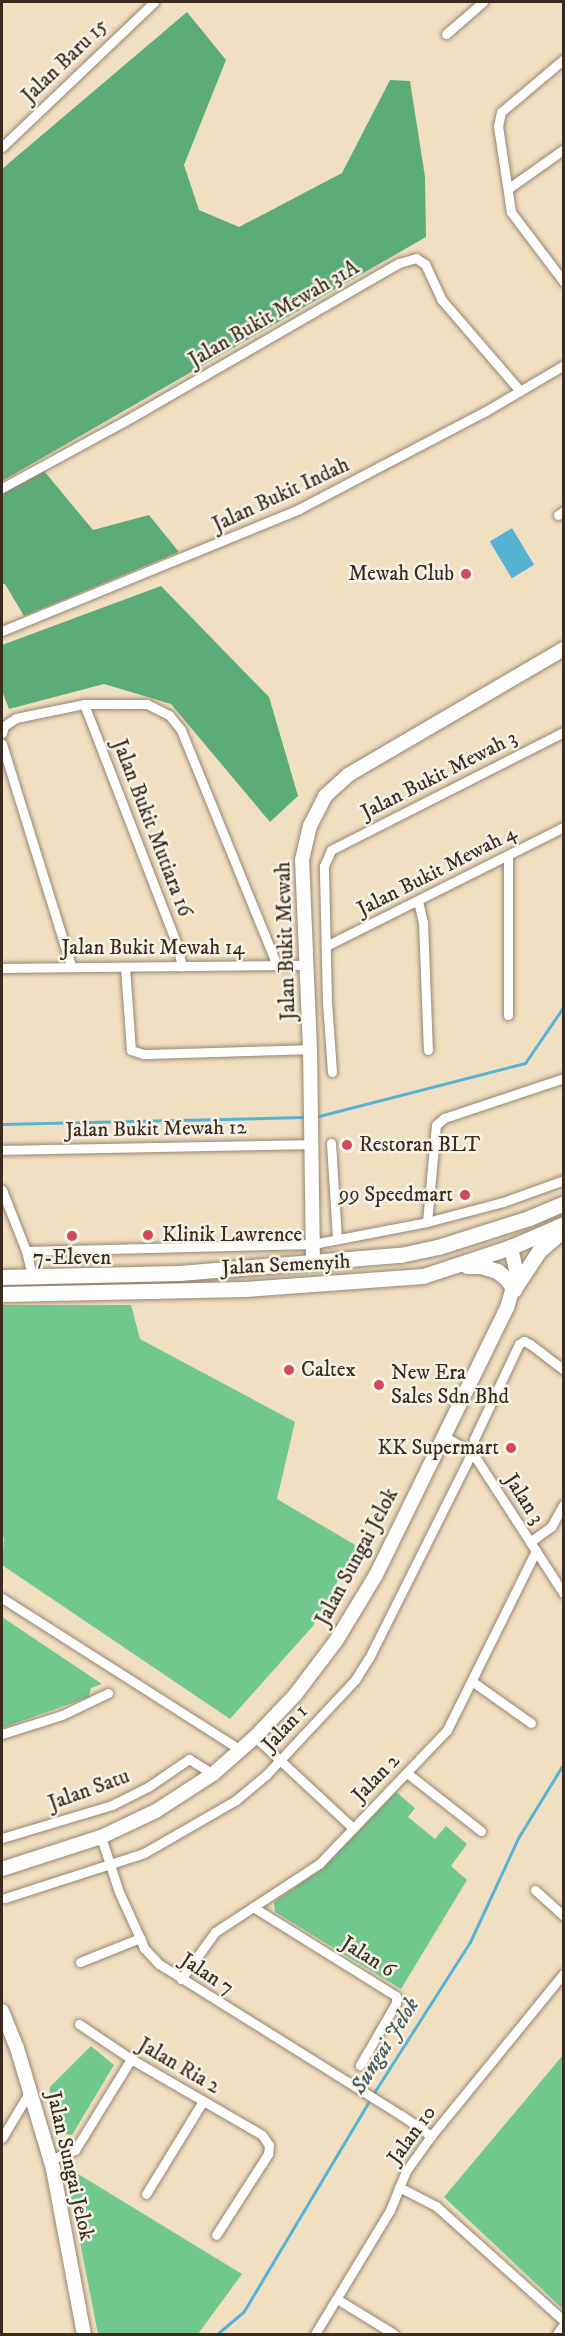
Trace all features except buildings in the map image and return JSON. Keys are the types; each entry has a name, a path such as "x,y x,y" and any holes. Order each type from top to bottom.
{"main road":[{"name":"Jalan Semenyih","path":"2,1277 179,1273 400,1256 438,1247 529,1218 564,1203"},
{"path":"438,1247 451,1250 501,1238 511,1247 524,1231 564,1212"},
{"name":"Jalan Semenyih","path":"2,1294 245,1289 423,1276 511,1247 564,1224"},
{"path":"455,1266 481,1266 497,1271 507,1278 514,1289 539,1251 564,1229"},
{"path":"245,1289 252,1285 302,1276 309,1272 313,1262 324,1274 350,1282"}],"street":[{"name":"Jalan Baru 15","path":"2,147 154,2"},
{"path":"446,34 483,2"},
{"path":"564,59 501,112 498,126 511,212 564,282"},
{"path":"509,188 564,149"},
{"name":"Jalan Bukit Mewah 31A","path":"2,488 132,417 399,263 416,258 425,264 441,298 520,391"},
{"name":"Jalan Bukit Indah","path":"2,632 299,509 413,451 564,364"},
{"name":"Jalan Bukit Mewah","path":"313,1262 310,1049 302,860 310,826 325,796 348,775 564,649"},
{"path":"2,733 4,726 16,718 84,704 147,704 169,715 181,730 277,965"},
{"name":"Jalan Bukit Mutiara 16","path":"84,704 177,945 182,966"},
{"name":"Jalan Bukit Mewah 3","path":"326,946 324,866 331,850 564,732"},
{"path":"2,744 71,966"},
{"name":"Jalan Bukit Mewah 4","path":"326,946 564,827"},
{"path":"508,856 508,1015"},
{"path":"418,901 423,922 428,1050"},
{"path":"326,946 332,1071"},
{"name":"Jalan Bukit Mewah 14","path":"2,968 305,965"},
{"path":"125,967 128,1040 131,1050 143,1054 310,1049"},
{"path":"308,1004 327,1003"},
{"path":"427,1222 436,1125 444,1118 564,1078"},
{"name":"Jalan Bukit Mewah 12","path":"2,1150 311,1137"},
{"path":"331,1143 337,1239"},
{"path":"26,1251 313,1244 427,1222 503,1202 564,1180"},
{"path":"2,1190 7,1216 26,1251 32,1275"},
{"name":"Jalan Sungai Jelok","path":"2,1869 101,1836 156,1811 213,1774 255,1737 295,1695 336,1641 376,1575 497,1328 514,1289 517,1266 511,1247"},
{"name":"Jalan 1","path":"5,1898 144,1853 236,1800 280,1760 355,1680 369,1658 472,1452 474,1439 519,1344 524,1341 530,1344 564,1370"},
{"name":"Jalan 3","path":"443,1436 472,1452 564,1594"},
{"path":"533,1546 551,1527 564,1504"},
{"name":"Jalan 2","path":"181,1979 215,1932 319,1864 447,1730 473,1682 533,1546"},
{"path":"2,1598 241,1750"},
{"path":"473,1682 531,1723"},
{"path":"2,1734 62,1715 108,1693"},
{"path":"255,1737 353,1828"},
{"name":"Jalan Satu","path":"2,1838 112,1805 148,1787 189,1759 213,1774"},
{"path":"407,1773 481,1831"},
{"name":"Jalan 7","path":"101,1836 109,1866 144,1948 159,1964 431,2136"},
{"path":"535,1890 564,1916"},
{"name":"Jalan 6","path":"254,1907 396,1996 396,2002 360,2065"},
{"path":"80,1962 140,1938"},
{"name":"Jalan 10","path":"315,2334 390,2210 406,2171 431,2136 564,1973"},
{"name":"Jalan Sungai Jelok","path":"2,2011 30,2091 50,2160 84,2334"},
{"name":"Jalan Ria 2","path":"79,2024 131,2059 262,2135 269,2145 268,2154 216,2235"},
{"path":"50,2160 75,2150 131,2059"},
{"path":"2,2138 30,2091"},
{"path":"146,2194 202,2101"},
{"path":"399,2187 436,2206 564,2323 557,2334"},
{"path":"337,2299 394,2334"}],"green space":[{"path":"187,12 226,60 184,165 199,210 239,227 342,173 390,80 410,81 425,177 426,237 2,481 2,169"},
{"path":"44,471 93,530 149,515 179,552 24,616 5,584 2,584 2,494"},
{"path":"161,586 269,697 298,796 270,822 171,704 104,684 9,709 2,691 2,645"},
{"path":"2,1305 131,1305 140,1339 295,1422 277,1499 357,1546 313,1626 230,1719 2,1565 4,1538 2,1536"},
{"path":"2,1617 102,1684 91,1688 89,1697 2,1728"},
{"path":"396,1792 415,1808 408,1817 435,1839 446,1826 467,1844 451,1866 467,1880 401,1989 275,1912 274,1902 324,1867"},
{"path":"91,2046 114,2065 72,2135 59,2133 49,2101 50,2087"},
{"path":"563,2055 563,2309 444,2197"},
{"path":"65,2166 242,2274 198,2334 98,2334"}],"water":[{"path":"512,528 534,565 512,578 490,541"}],"waterway":[{"path":"315,1117 525,1063 564,1006"},
{"path":"2,1124 306,1117"},
{"name":"Sungai Jelok","path":"217,2334 244,2311 375,2091 470,1942 518,1838 564,1763"}],"place":[{"name":"Mewah Club","path":"466,574"},
{"name":"Restoran BLT","path":"347,1145"},
{"name":"99 Speedmart","path":"465,1195"},
{"name":"Klinik Lawrence","path":"148,1235"},
{"name":"7-Eleven","path":"72,1236"},
{"name":"Caltex","path":"289,1370"},
{"name":"New Era Sales Sdn Bhd","path":"379,1385"},
{"name":"KK Supermart","path":"511,1448"}]}
